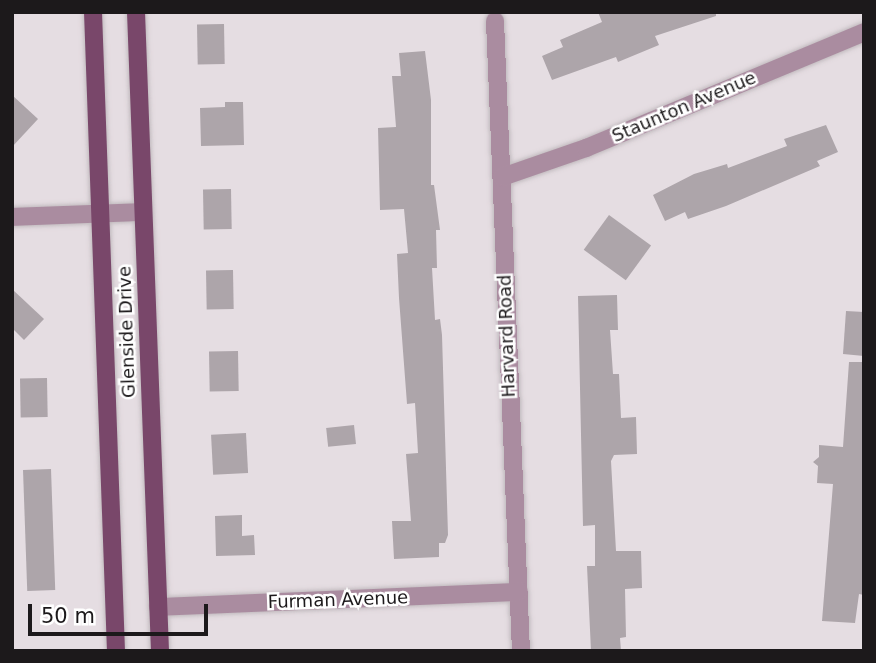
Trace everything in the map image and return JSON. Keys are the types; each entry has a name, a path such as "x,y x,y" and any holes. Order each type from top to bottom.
{"main road":[{"name":"Glenside Drive","path":"93,12 116,651"},
{"name":"Glenside Drive","path":"136,12 160,651"}],"street":[{"name":"Harvard Road","path":"495,21 521,651"},
{"name":"Staunton Avenue","path":"502,177 586,148 864,32"},
{"path":"12,217 143,212"},
{"name":"Furman Avenue","path":"158,607 519,592"}],"building":[{"path":"598,12 716,12 716,16 655,36 659,45 618,62 616,57 552,80 542,56 563,47 560,40 602,22"},
{"path":"197,24 224,24 225,64 198,64"},
{"path":"425,51 431,100 431,185 434,185 440,230 436,230 437,268 432,268 435,320 440,319 442,335 448,535 445,543 439,543 439,557 394,559 392,521 411,521 406,454 418,453 415,403 407,404 399,298 397,254 408,253 404,209 380,210 378,128 396,127 392,76 401,76 399,53"},
{"path":"12,95 38,119 12,147"},
{"path":"225,102 243,102 244,145 201,146 200,108 225,107"},
{"path":"826,125 838,152 817,161 820,166 726,206 688,219 685,212 665,221 653,195 694,174 727,164 728,168 787,146 784,139"},
{"path":"203,189 231,189 232,229 204,229"},
{"path":"609,215 651,246 626,280 584,250"},
{"path":"206,270 233,270 234,309 207,309"},
{"path":"12,289 44,319 24,340 12,328"},
{"path":"617,295 618,330 610,330 613,374 619,374 621,418 636,417 637,454 614,455 611,461 616,551 641,551 642,588 625,589 626,637 620,638 621,651 591,651 587,566 595,566 595,525 583,526 578,296"},
{"path":"846,311 864,312 864,356 843,354"},
{"path":"238,351 239,391 210,392 209,352"},
{"path":"849,362 864,362 864,595 859,594 855,623 822,621 833,484 817,483 818,466 813,462 819,457 819,445 843,447"},
{"path":"20,378 47,378 48,417 21,417"},
{"path":"354,425 356,444 328,447 326,428"},
{"path":"246,433 248,473 213,475 211,435"},
{"path":"51,469 55,590 27,591 23,470"},
{"path":"242,515 242,536 254,535 255,555 216,556 215,516"}]}
